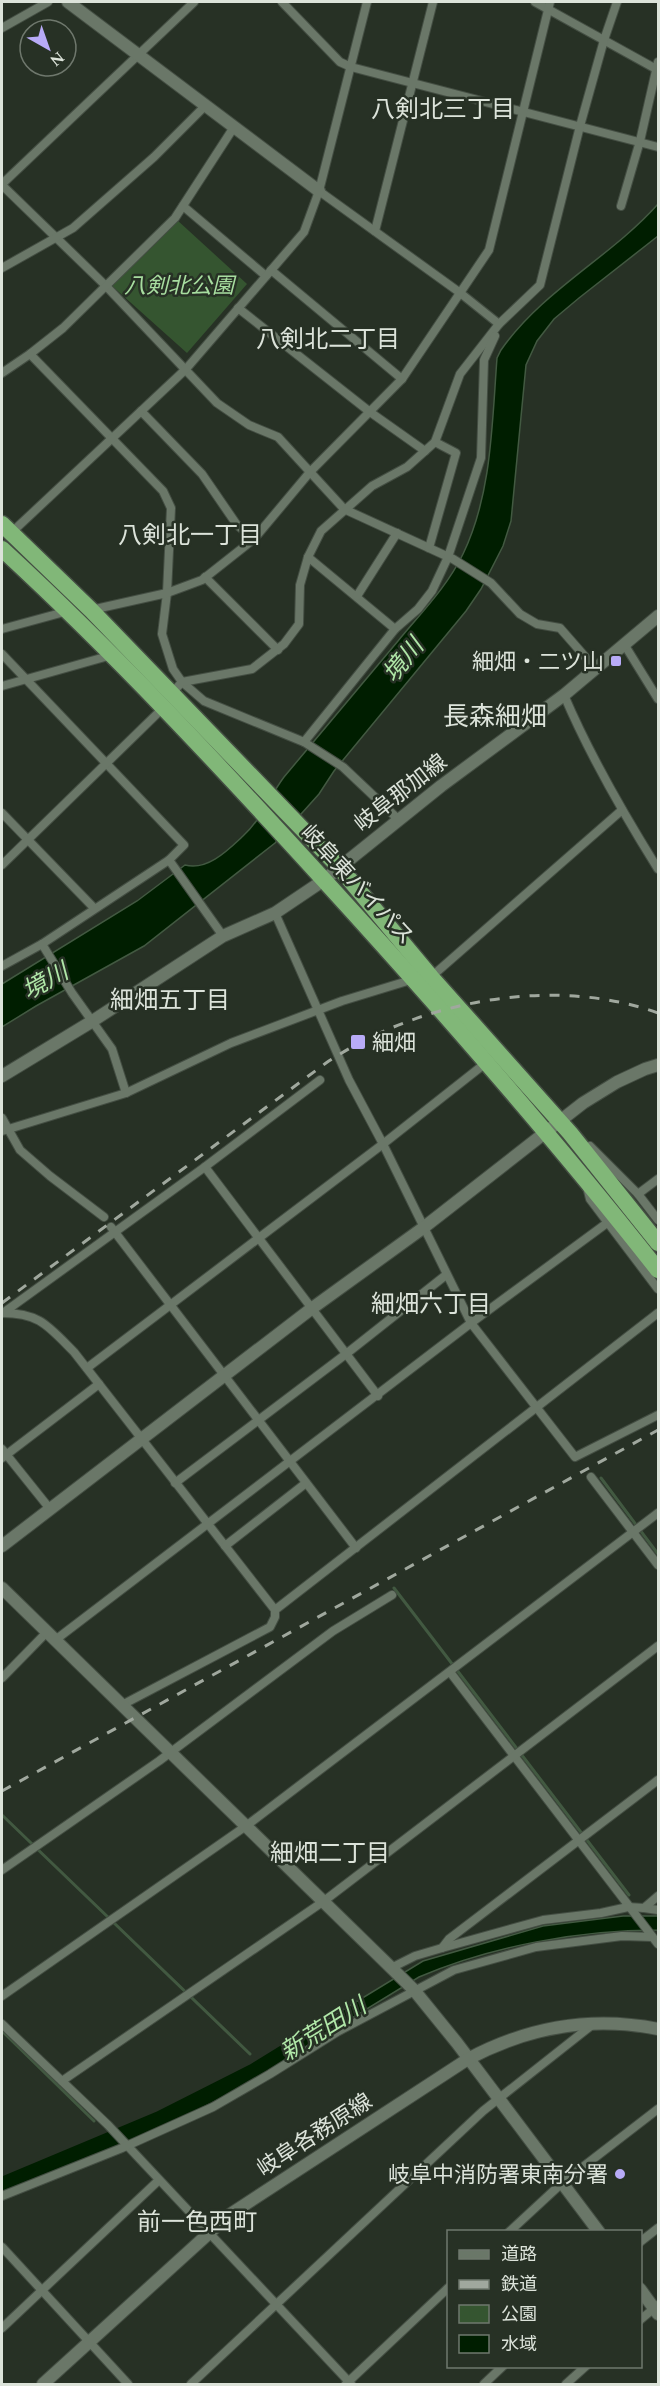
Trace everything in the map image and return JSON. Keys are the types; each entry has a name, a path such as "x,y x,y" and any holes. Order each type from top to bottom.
{"highway":[{"name":"岐阜東バイパス","path":"6,528 177,687 256,780 340,868 487,1062 608,1206 658,1270"},
{"name":"岐阜東バイパス","path":"2,549 69,611 112,655 324,880 423,978 630,1196 658,1243"}],"street":[{"path":"2,28 48,2"},
{"path":"68,2 234,128 500,324"},
{"path":"194,2 2,184 106,286 217,404 249,425 278,437 344,508 451,558 491,583 520,614 537,624 560,628 595,668"},
{"path":"282,2 340,62 351,67 658,147"},
{"path":"6,528 111,438 186,369 304,232 319,191 367,2"},
{"path":"375,231 433,2"},
{"path":"535,2 549,5 604,40 658,67 621,206"},
{"path":"177,687 252,669 278,650 291,636 299,624 300,585 308,557 321,531 344,508 372,486 407,467 435,442 460,374 500,324 540,285 580,126 617,2"},
{"path":"92,610 167,593 206,578 254,539 310,472 402,379 489,249 549,5"},
{"path":"2,268 73,228 110,197 205,106"},
{"path":"2,374 63,328 175,218 234,128"},
{"path":"183,206 402,379"},
{"path":"238,308 370,412 425,451"},
{"path":"305,742 395,629 418,609 432,591 451,558 481,458 484,360 500,324"},
{"path":"30,354 163,491 171,508 167,593 162,634 177,687"},
{"path":"141,411 202,474 237,525 254,539"},
{"path":"429,548 456,453 435,442"},
{"path":"357,596 398,533"},
{"path":"308,557 395,629"},
{"path":"206,578 278,650"},
{"path":"2,629 69,611"},
{"name":"岐阜那加線","path":"2,1076 92,1022 223,936 275,913 324,880 398,819 564,695 658,616"},
{"path":"624,644 658,699"},
{"path":"2,654 184,845 169,860 42,944 2,966"},
{"path":"2,686 112,655"},
{"path":"177,687 204,701 305,742 343,767 398,819"},
{"path":"564,695 574,721 622,810 658,869"},
{"path":"2,866 162,710"},
{"path":"4,1130 126,1093 208,1053 316,1010 423,978 622,810"},
{"path":"2,813 94,908"},
{"path":"169,860 223,936"},
{"path":"275,913 316,1010 349,1080 471,1323 575,1457 658,1415"},
{"path":"42,944 72,993 112,1049 126,1093"},
{"path":"87,1368 383,1144 487,1062"},
{"path":"2,1546 311,1310 423,1228 544,1132 564,1127 583,1102 617,1082 658,1065"},
{"path":"2,1313 113,1230 205,1167 320,1080"},
{"path":"2,1118 4,1130 20,1150 104,1217"},
{"path":"205,1167 311,1310 378,1395"},
{"path":"658,1179 630,1196 658,1220"},
{"path":"586,1180 590,1199 658,1289"},
{"path":"2,1678 50,1637 207,1523 607,1223"},
{"path":"113,1230 356,1548"},
{"path":"175,1483 446,1275"},
{"path":"2,1313 17,1312 32,1316 50,1328 87,1368 275,1610 275,1617 270,1627 122,1705"},
{"path":"275,1610 658,1312"},
{"path":"50,1509 3,1454 99,1384"},
{"path":"591,1477 658,1564"},
{"path":"225,1546 306,1484"},
{"path":"2,1996 246,1826 658,1514"},
{"path":"3,1593 122,1705 412,1988 597,2230"},
{"path":"2,1870 170,1752 333,1631 392,1595"},
{"path":"62,2081 324,1901 658,1646"},
{"path":"450,1672 653,1938"},
{"path":"441,1948 449,1939 658,1780"},
{"path":"644,1908 658,1896"},
{"path":"394,1969 415,1956 543,1920 644,1908 658,1910"},
{"path":"2,2196 213,2107 412,1988 454,1970 536,1947 622,1936 653,1938"},
{"path":"191,2385 498,2099 595,2023"},
{"name":"岐阜各務原線","path":"43,2385 229,2215 468,2059 492,2047 554,2027 595,2023 630,2023 658,2029"},
{"path":"2,2024 127,2144 348,2383 447,2289"},
{"path":"511,2230 562,2183 658,2109"},
{"path":"2,2328 159,2180"},
{"path":"642,2240 658,2228"},
{"path":"2,2247 128,2385"},
{"path":"642,2291 657,2309 642,2319"},
{"path":"484,2385 502,2368"},
{"path":"566,2385 585,2368"}],"green space":[{"name":"八剣北公園","path":"177,220 247,284 187,353 111,285"}],"water":[{"name":"境川","path":"658,204 658,236 554,319 537,341 526,365 511,521 503,546 481,589 466,611 334,771 319,794 275,843 144,946 2,1027 2,984 137,901 185,865 201,865 216,858 255,823 284,777 433,599 457,566 473,531 485,483 492,433 497,358 501,350 537,309 620,241"},
{"path":"623,1916 658,1916 658,1930 567,1937 476,1957 419,1977 311,2043 305,2033 423,1961 543,1926"}],"waterway":[{"path":"601,1478 658,1554"},
{"path":"394,1588 629,1895"},
{"path":"2,1815 250,2054"},
{"name":"新荒田川","path":"2,2185 160,2119 253,2072 326,2027"},
{"path":"2,2031 94,2121"}],"railway":[{"path":"2,1303 326,1063 362,1041 444,1010 487,1000 531,996 575,996 617,1002 658,1013"},
{"path":"2,1791 658,1430"}],"place":[{"name":"細畑・二ツ山","path":"616,661"},
{"name":"細畑","path":"358,1042"},
{"name":"岐阜中消防署東南分署","path":"620,2174"}],"district":[{"name":"八剣北三丁目","path":"443,109"},
{"name":"八剣北二丁目","path":"328,339"},
{"name":"八剣北一丁目","path":"190,535"},
{"name":"長森細畑","path":"495,716"},
{"name":"細畑五丁目","path":"170,1000"},
{"name":"細畑六丁目","path":"431,1304"},
{"name":"細畑二丁目","path":"330,1853"},
{"name":"前一色西町","path":"197,2222"}]}
